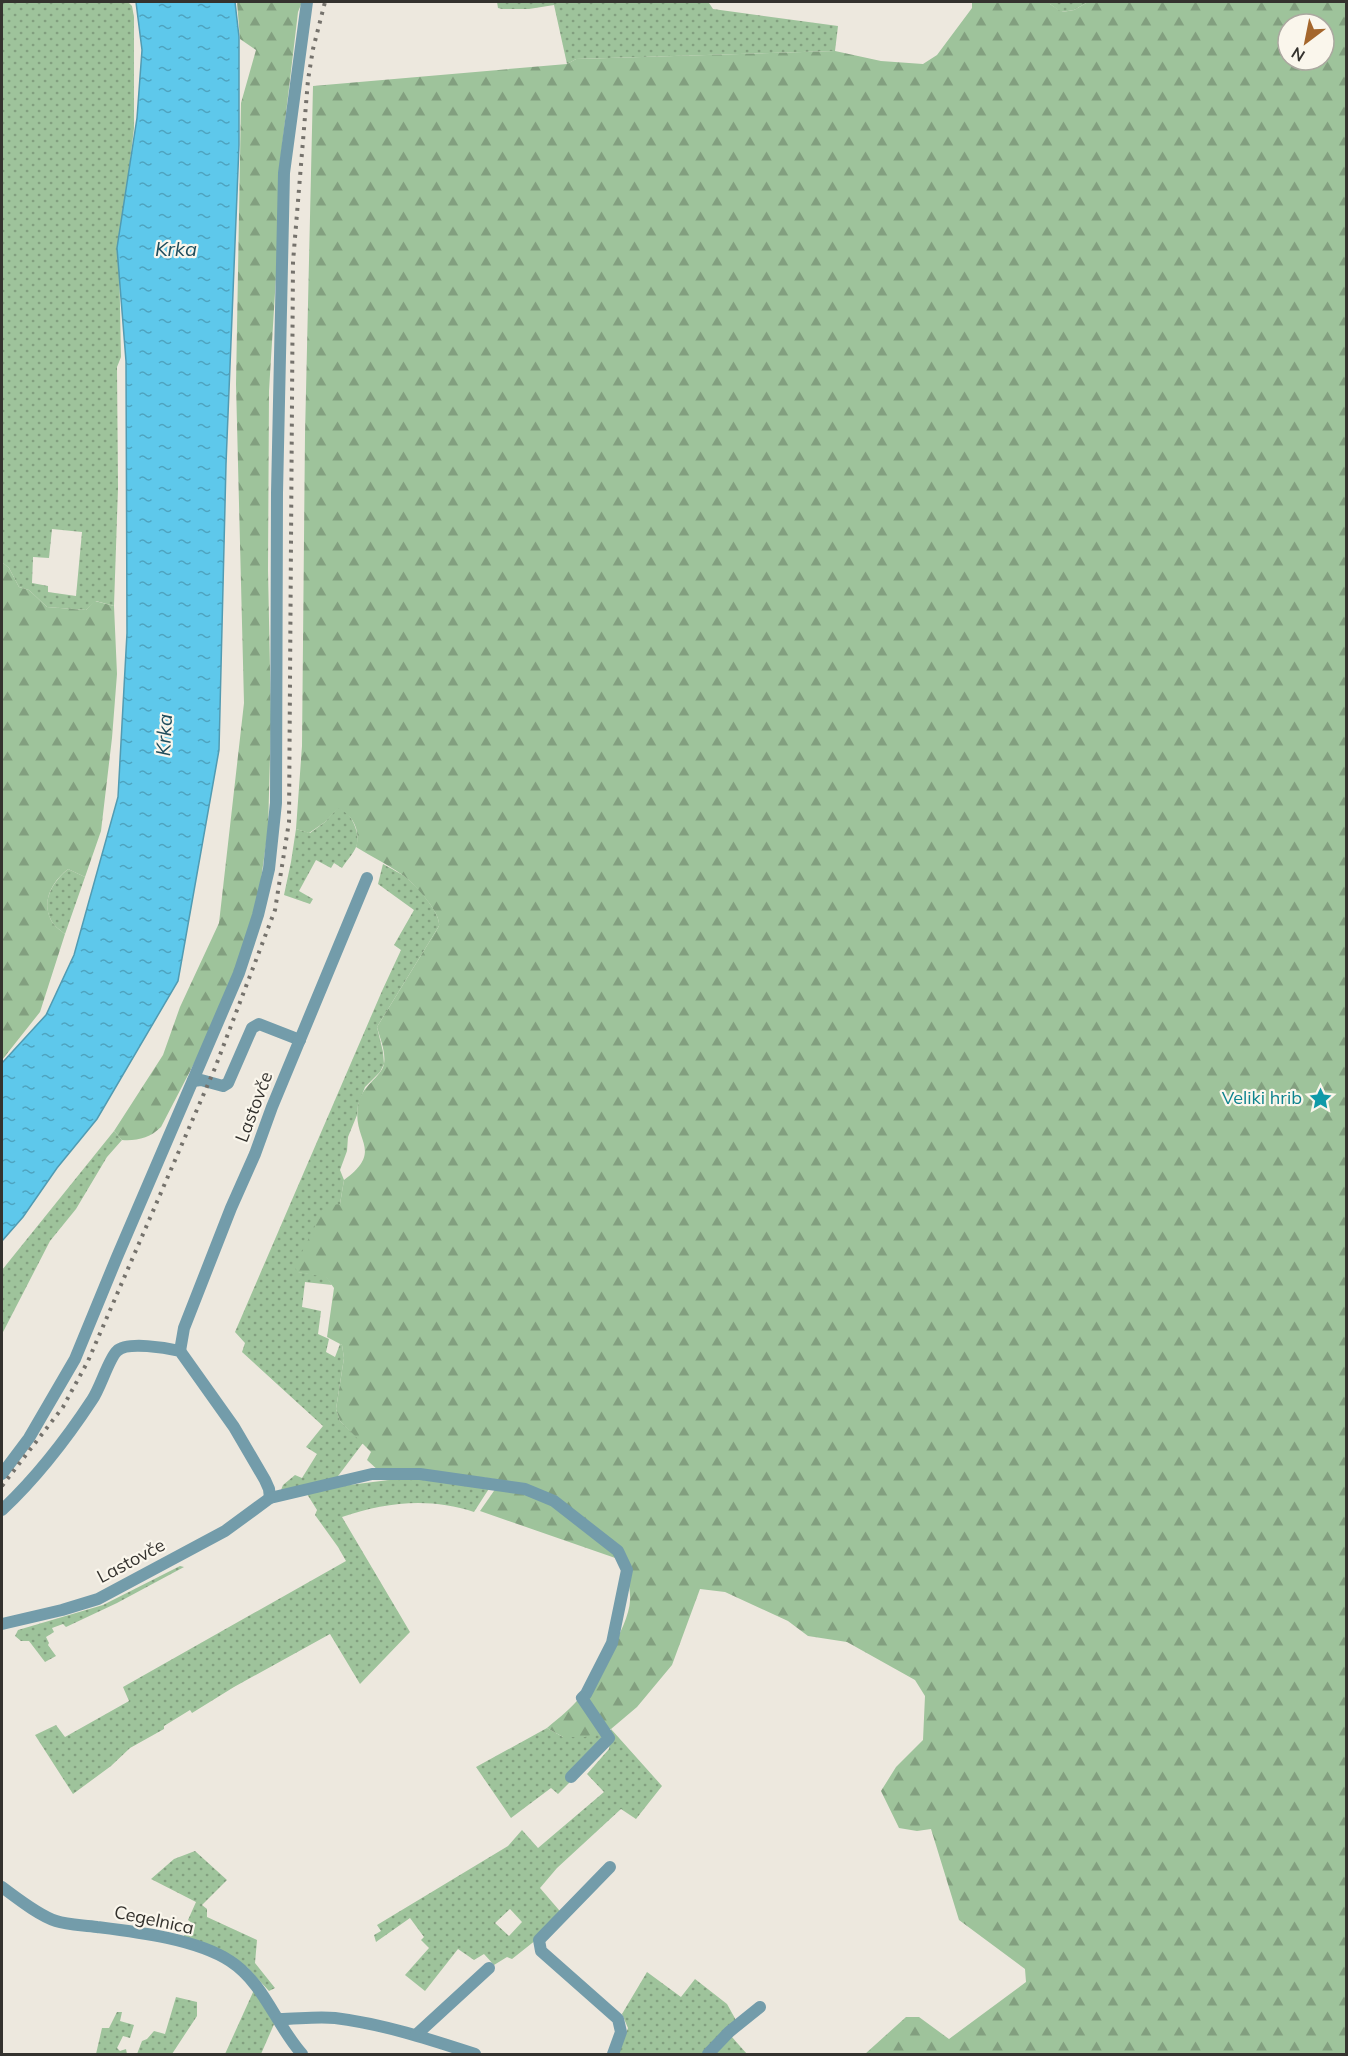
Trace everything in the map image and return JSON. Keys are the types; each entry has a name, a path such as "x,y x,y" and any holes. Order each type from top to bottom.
{"street":[{"path":"2,1474 29,1438 75,1359 240,973 269,869 276,803 278,493 284,173 307,2"},
{"name":"Lastovče","path":"180,1351 184,1328 367,879"},
{"path":"193,1081 201,1080 223,1086 228,1083 252,1028 260,1024 300,1040"},
{"path":"2,1510 23,1490 93,1399 117,1351 126,1347 180,1351 234,1427 266,1480 270,1489 270,1498 372,1474 420,1474 525,1489 554,1501 618,1551 627,1570 612,1643 582,1698 609,1738 571,1777"},
{"name":"Lastovče","path":"2,1624 98,1599 225,1531 270,1498"},
{"path":"610,1867 539,1940 541,1951 618,2019 621,2032 613,2055"},
{"name":"Cegelnica","path":"2,1887 21,1902 56,1921 150,1934 206,1949 230,1961 251,1978 279,2019 288,2039 302,2055"},
{"path":"416,2035 489,1968"},
{"path":"708,2055 729,2032 760,2007"},
{"path":"279,2019 333,2018 381,2026 475,2055"}],"green space":[{"path":"2,2 128,2 132,6 134,17 134,128 119,256 121,357 117,367 118,488 114,606 96,601 86,610 47,607 29,590 19,587 9,568 2,562","holes":["52,529 82,532 76,596 48,592 48,586 32,583 33,557 49,558"]},
{"path":"237,2 302,2 298,12 279,172 277,260 269,391 268,570 271,720 268,830 256,915 201,1050 161,1127 143,1138 122,1140 114,1131 163,1055 180,1007 219,923 244,703 236,384 241,103 256,50 240,39"},
{"path":"497,2 699,2 709,3 713,9 838,26 835,51 576,59 567,64 554,5 529,9 502,9 498,8"},
{"path":"972,2 1050,2 1062,12 1074,10 1088,2 1346,2 1346,2054 865,2054 906,2017 919,2017 949,2039 1026,1982 1025,1969 959,1920 931,1829 917,1831 899,1828 881,1791 896,1767 923,1740 925,1696 915,1680 847,1642 808,1636 788,1621 725,1592 700,1589 672,1665 637,1707 611,1729 585,1737 563,1737 547,1728 569,1710 582,1694 617,1640 624,1625 630,1601 626,1575 621,1560 480,1511 496,1488 520,1492 552,1505 613,1550 618,1544 559,1500 533,1488 490,1478 380,1472 367,1460 371,1452 340,1421 336,1409 344,1358 342,1345 327,1337 334,1288 326,1277 297,1272 295,1266 325,1206 340,1204 344,1180 363,1161 365,1153 357,1118 358,1106 363,1093 379,1074 384,1064 377,1027 439,926 433,908 409,880 356,847 356,829 352,819 343,811 338,808 325,822 309,833 296,829 302,746 305,435 313,86 567,64 576,59 835,51 881,61 923,64 937,55 972,8"},
{"path":"1050,2 1088,2 1074,10 1061,12"},
{"path":"2,562 9,568 19,587 29,590 47,607 86,610 95,601 114,606 117,674 101,831 85,877 68,869 53,885 48,898 48,913 53,924 65,934 40,1012 2,1060"},
{"path":"338,807 348,814 354,824 358,838 356,848 342,868 334,863 331,868 316,860 299,891 313,899 310,904 284,895 296,829 310,833 325,822"},
{"path":"383,864 405,877 417,888 433,908 439,926 377,1027 384,1064 380,1072 365,1087 358,1105 340,1170 344,1180 340,1204 298,1272 326,1276 332,1285 305,1282 302,1307 321,1311 318,1334 329,1339 326,1352 335,1357 340,1344 342,1345 344,1358 336,1409 340,1421 363,1443 335,1480 281,1490 283,1485 295,1475 302,1478 317,1454 306,1447 323,1426 242,1352 245,1343 235,1332 401,950 394,945 414,910 378,884"},
{"path":"68,869 85,877 65,934 52,922 47,905 53,886"},
{"path":"114,1131 122,1140 107,1157 76,1209 50,1241 2,1334 2,1270"},
{"path":"405,1478 490,1487 474,1512 441,1504 408,1503 375,1508 342,1517 410,1632 360,1684 330,1634 192,1713 190,1710 164,1726 164,1729 130,1748 111,1766 73,1794 35,1735 56,1725 65,1737 129,1701 123,1687 346,1561 315,1515 317,1510 307,1494 341,1486"},
{"path":"180,1566 184,1567 117,1603 66,1627 63,1624 52,1628 54,1632 46,1637 48,1645 56,1656 45,1662 29,1641 21,1641 15,1636 18,1630 103,1605"},
{"path":"547,1728 563,1737 605,1731 586,1766 558,1794 551,1788 511,1818 476,1767"},
{"path":"611,1729 662,1786 636,1819 621,1809 557,1868 540,1888 565,1917 512,1959 507,1957 494,1965 484,1954 474,1960 458,1949 425,1991 405,1975 429,1948 421,1940 424,1937 410,1918 376,1942 374,1935 381,1931 377,1925 508,1846 522,1830 538,1848 604,1792 587,1774 609,1749","holes":["510,1909 522,1922 509,1936 495,1923"]},
{"path":"195,1851 227,1880 202,1905 207,1909 207,1917 257,1940 255,1963 275,1988 269,1991 247,1967 184,1936 192,1923 188,1920 196,1902 151,1879 174,1859"},
{"path":"647,1972 681,1997 695,1979 727,2004 737,2022 704,2054 618,2054 628,2028 622,2014"},
{"path":"254,1990 275,2022 261,2054 225,2054"},
{"path":"176,1997 197,2002 197,2016 172,2054 137,2054 142,2041 154,2031 165,2034"},
{"path":"117,2012 122,2012 120,2021 134,2025 130,2038 123,2036 117,2048 120,2051 126,2049 127,2054 96,2054 102,2028 109,2028"},
{"path":"731,2036 747,2054 714,2054"}],"water":[{"name":"Krka","path":"136,2 235,2 239,37 239,145 226,464 219,750 178,981 97,1119 57,1168 23,1217 2,1241 2,1063 46,1015 74,955 118,797 127,633 126,361 117,248 137,118 142,50"}],"railway":[{"path":"2,1486 63,1407 88,1361 215,1068 275,910 289,822 293,262 308,80 325,2"}],"place":[{"name":"Veliki hrib","path":"1320,1098"}]}
